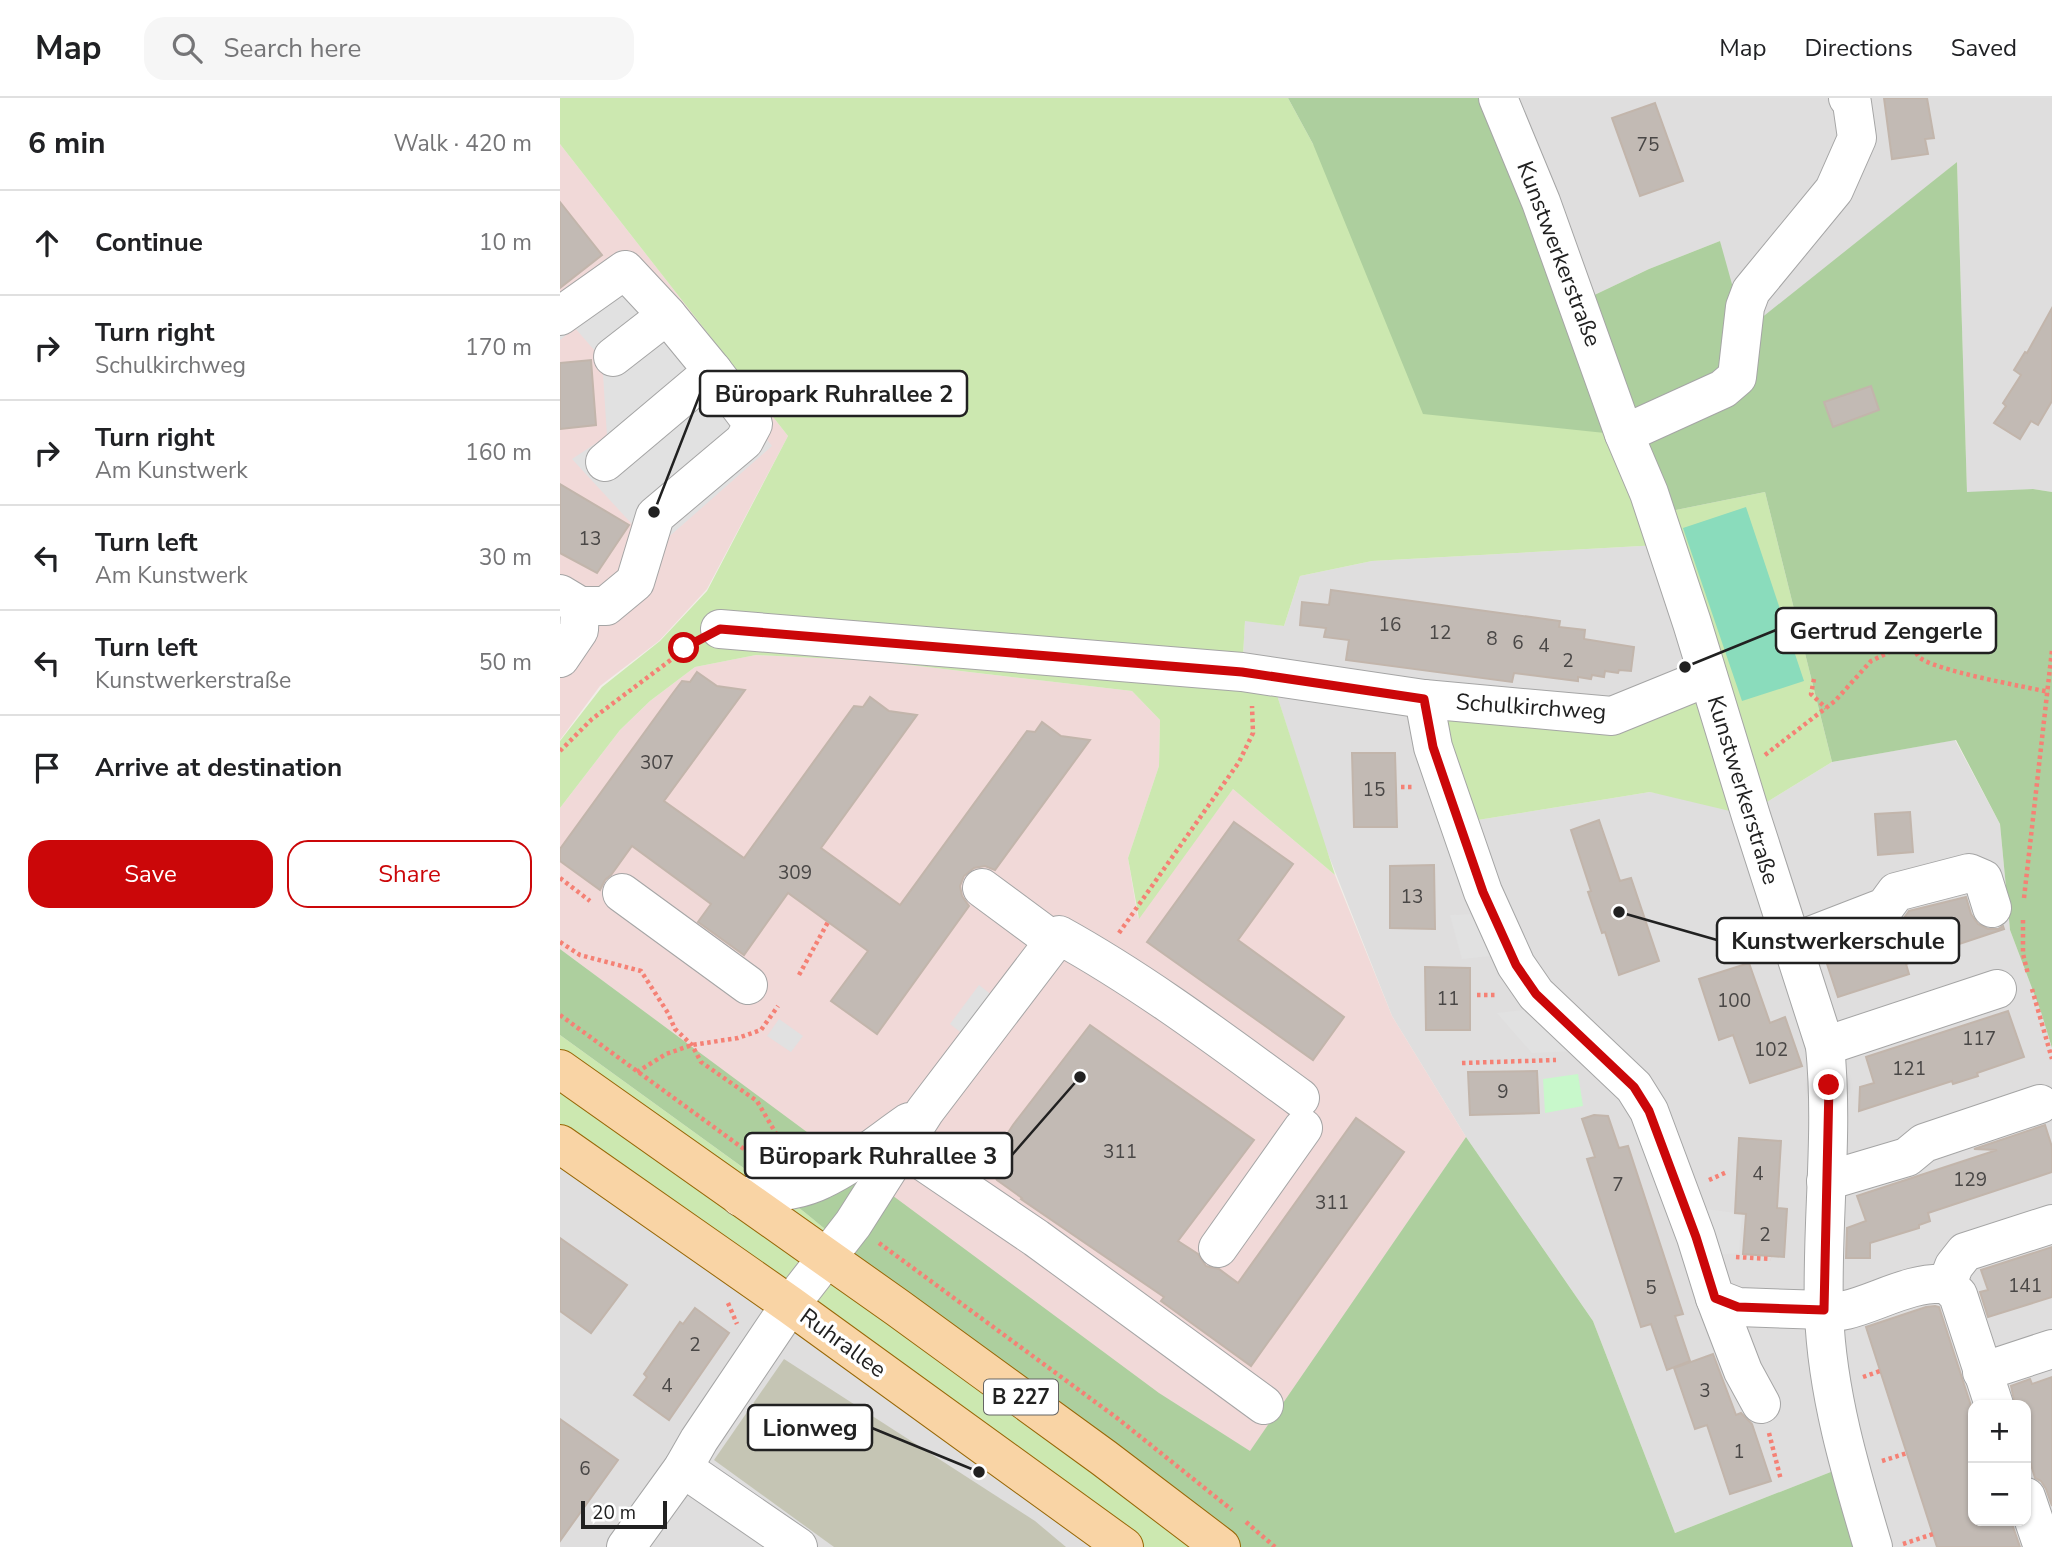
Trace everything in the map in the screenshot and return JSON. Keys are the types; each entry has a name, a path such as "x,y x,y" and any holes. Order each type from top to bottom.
{"main road":[{"name":"B 227","path":"560,1069 1082,1442 1221,1547"},
{"name":"Ruhrallee","path":"560,1144 790,1305 1124,1547"}],"street":[{"name":"Kunstwerkerstraße","path":"1498,98 1541,202 1624,434 1649,493 1825,1046 1829,1085 1824,1311 1827,1360 1836,1410 1856,1490 1892,1545"},
{"path":"1624,434 1723,389 1737,377 1745,307 1751,291 1834,190 1857,138 1852,103 1848,98"},
{"path":"560,316 625,270 667,315 753,424 744,441 654,516 635,582 606,606 570,600 579,631 560,658"},
{"path":"613,358 667,315"},
{"path":"605,462 713,371"},
{"name":"Schulkirchweg","path":"720,629 1242,672 1424,699 1612,716 1708,677"},
{"path":"1424,699 1433,747 1483,892 1516,965 1536,994 1634,1087 1649,1111 1696,1237 1715,1298 1743,1371 1761,1404"},
{"path":"1792,943 1885,907 1896,892 1969,873 1983,879 2013,909"},
{"path":"982,888 1057,939 1100,958 1232,1048 1302,1113 1218,1248"},
{"path":"622,893 748,985"},
{"path":"626,1547 683,1468 790,1305 853,1224 925,1111 1057,939"},
{"path":"1825,1046 2019,984"},
{"path":"1826,1181 1907,1157 1924,1143 2040,1104"},
{"path":"740,1197 786,1180 820,1181 860,1157 925,1111"},
{"path":"902,1147 1036,1238 1264,1405"},
{"path":"1947,1284 1954,1266 1965,1252 2052,1224"},
{"path":"1715,1298 1738,1307 1844,1310 1916,1287 1935,1283 1947,1284 1958,1295 1988,1389 2052,1349"},
{"path":"683,1468 798,1547"},
{"path":"2036,1501 2043,1547"}],"path":[{"path":"560,751 592,719 630,688 684,648 720,629"},
{"path":"1739,774 1826,708 1871,662 1910,644 1918,656 1941,667 2049,692"},
{"path":"2052,650 2029,844 2013,909 2023,954 2019,984 2052,1059"},
{"path":"1100,958 1239,762 1253,733 1253,710 1242,672"},
{"path":"1814,679 1811,694 1826,708"},
{"path":"799,975 828,922"},
{"path":"560,942 579,954 641,971 675,1029 692,1045 701,1062 757,1101 789,1156 786,1180 560,1015"},
{"path":"637,1072 666,1054 692,1045 738,1038 761,1030 778,1006"},
{"path":"1462,1063 1604,1058"},
{"path":"853,1224 1117,1418 1275,1547"},
{"path":"1754,1258 1771,1259"},
{"path":"1858,1379 1880,1371"},
{"path":"1761,1404 1781,1480"},
{"path":"1885,1460 1907,1453"},
{"path":"1892,1545 1933,1534"}],"shaded area":[{"path":"1505,98 2052,98 2052,492 2033,489 1967,493 1957,162 1760,326 1740,330 1720,241 1649,269 1586,299"},
{"path":"560,144 788,436 707,589 659,641 600,686 560,740"},
{"path":"619,250 772,446 655,549 572,459 607,436 602,359 575,328 560,340 560,299"},
{"path":"1659,545 1705,683 1459,823 1650,792 1754,810 1832,762 1955,740 2000,824 2010,930 2052,1048 2052,1547 1878,1547 1846,1466 1675,1533 1593,1321 1466,1137 1392,1016 1323,841 1275,689 1243,656 1245,620 1284,626 1300,576 1372,561"},
{"path":"756,655 876,661 1132,691 1160,720 1159,766 1128,858 1138,918 1233,789 1335,875 1392,1016 1466,1137 1251,1452 1157,1394 560,949 560,808 620,730 650,701 695,667"},
{"path":"1479,914 1491,956 1462,959 1450,915"},
{"path":"979,985 993,996 964,1035 950,1024"},
{"path":"1533,1009 1575,1051 1532,1053 1497,1013"},
{"path":"779,1019 803,1036 791,1052 767,1036"},
{"path":"560,1160 1121,1547 560,1547"},
{"path":"1699,1208 1742,1214 1739,1253 1715,1255"},
{"path":"784,1359 1035,1521 1066,1547 834,1547 714,1460"}],"green space":[{"path":"560,98 1288,98 1313,144 1619,434 1659,545 1372,561 1300,576 1284,626 1245,621 1243,656 1275,689 1335,875 1233,789 1139,919 1128,858 1159,766 1160,720 1132,691 876,661 756,655 695,667 650,701 620,730 560,808 560,741 602,687 660,641 707,591 788,436 560,144"},
{"path":"1288,98 1484,98 1605,433 1423,414 1313,144"},
{"path":"1957,162 1967,492 2033,489 2052,492 2052,1048 2010,930 2000,824 1956,740 1832,762 1765,492 1661,513 1586,299 1649,269 1720,241 1745,331"},
{"path":"1765,492 1832,762 1754,810 1661,513"},
{"path":"1746,507 1804,681 1742,701 1683,528"},
{"path":"1705,683 1751,816 1650,792 1459,823 1424,699 1619,713"},
{"path":"560,949 1159,1393 1250,1451 1466,1137 1593,1321 1675,1533 1846,1466 1868,1547 1223,1547 1104,1457 803,1211 560,1035"},
{"path":"560,1035 803,1211 1219,1547 1127,1547 560,1141"},
{"path":"1578,1074 1583,1106 1545,1113 1543,1079"}],"building":[{"path":"1884,98 1927,98 1934,138 1925,139 1928,154 1892,159"},
{"path":"1655,103 1683,181 1640,196 1612,118"},
{"path":"560,202 602,255 560,288"},
{"path":"2052,308 2052,401 2038,425 2031,421 2020,439 1994,423 2006,406 2003,403 2021,375 2014,370 2025,352 2027,353"},
{"path":"591,360 596,425 560,429 560,363"},
{"path":"1871,386 1879,410 1833,427 1824,402"},
{"path":"560,484 629,525 597,573 560,553"},
{"path":"1331,590 1560,621 1559,627 1585,630 1584,639 1634,647 1631,671 1605,671 1604,677 1578,677 1578,681 1514,673 1512,682 1346,660 1349,640 1324,637 1326,628 1300,625 1302,602 1329,605"},
{"path":"697,672 717,686 745,690 664,801 744,858 854,706 863,707 870,697 889,711 917,715 821,848 900,905 1027,731 1035,732 1042,722 1061,736 1090,740 995,870 985,866 974,868 964,876 960,886 962,896 969,906 877,1034 831,1001 868,951 788,893 744,955 698,922 711,904 632,846 600,890 560,861 560,849 673,693 682,681 690,682"},
{"path":"1352,753 1395,753 1397,827 1354,827"},
{"path":"1910,812 1913,852 1878,855 1875,814"},
{"path":"1599,820 1620,881 1631,878 1659,961 1619,975 1588,892 1591,891 1571,830"},
{"path":"1234,822 1293,864 1238,940 1344,1017 1313,1060 1147,942"},
{"path":"1434,865 1435,929 1390,928 1390,866"},
{"path":"1966,897 1971,914 1978,924 1988,929 2003,926 2004,929 1917,958 1918,960 1906,964 1909,974 1838,997 1827,964 1838,961 1835,950 1906,923 1904,918 1909,911"},
{"path":"1749,963 1770,1023 1785,1017 1802,1066 1750,1083 1733,1035 1719,1040 1699,979"},
{"path":"1425,967 1470,968 1470,1030 1426,1030"},
{"path":"2008,1011 2024,1057 1977,1073 1978,1076 1953,1084 1952,1081 1859,1111 1860,1087 1874,1083 1866,1057"},
{"path":"1090,1025 1254,1140 1178,1241 1198,1254 1206,1266 1219,1269 1238,1283 1356,1118 1404,1152 1251,1366 1161,1301 1164,1297 1021,1199 997,1180 993,1173 990,1166 993,1156 1013,1125"},
{"path":"1537,1071 1539,1113 1470,1115 1468,1072"},
{"path":"1594,1115 1608,1116 1619,1148 1628,1146 1683,1314 1675,1316 1690,1361 1667,1370 1651,1324 1641,1327 1587,1159 1595,1157 1582,1119"},
{"path":"2045,1125 2052,1147 2052,1172 1928,1213 1930,1221 1919,1225 1919,1228 1870,1243 1870,1258 1846,1258 1847,1228 1866,1221 1857,1196 1997,1150 1974,1149"},
{"path":"1739,1138 1781,1141 1777,1208 1787,1209 1784,1257 1743,1254 1746,1214 1735,1213"},
{"path":"560,1238 627,1285 591,1333 560,1311"},
{"path":"2052,1247 2052,1297 1988,1317 1980,1292 1988,1290 1981,1270"},
{"path":"1926,1307 1939,1307 1969,1400 1968,1526 2013,1526 2020,1547 1937,1547 1866,1327"},
{"path":"695,1308 729,1333 669,1420 634,1395 647,1377 644,1374 680,1322 683,1324"},
{"path":"1713,1354 1736,1415 1741,1413 1752,1424 1771,1481 1730,1494 1707,1425 1695,1429 1674,1368"},
{"path":"2052,1377 2052,1506 2046,1489 2041,1481 2035,1478 2031,1465 2031,1400 2014,1400 2011,1386 2030,1379 2032,1384"},
{"path":"560,1419 618,1460 560,1541"}],"place":[{"name":"Büropark Ruhrallee 2","path":"654,512"},
{"name":"Gertrud Zengerle","path":"1685,667"},
{"name":"Kunstwerkerschule","path":"1619,912"},
{"name":"Büropark Ruhrallee 3","path":"1080,1077"},
{"name":"Lionweg","path":"979,1472"}],"route":[{"path":"684,648 720,629 1242,672 1424,699 1433,747 1483,892 1516,965 1536,994 1634,1087 1649,1111 1696,1237 1715,1298 1738,1307 1824,1310 1829,1085"}]}
